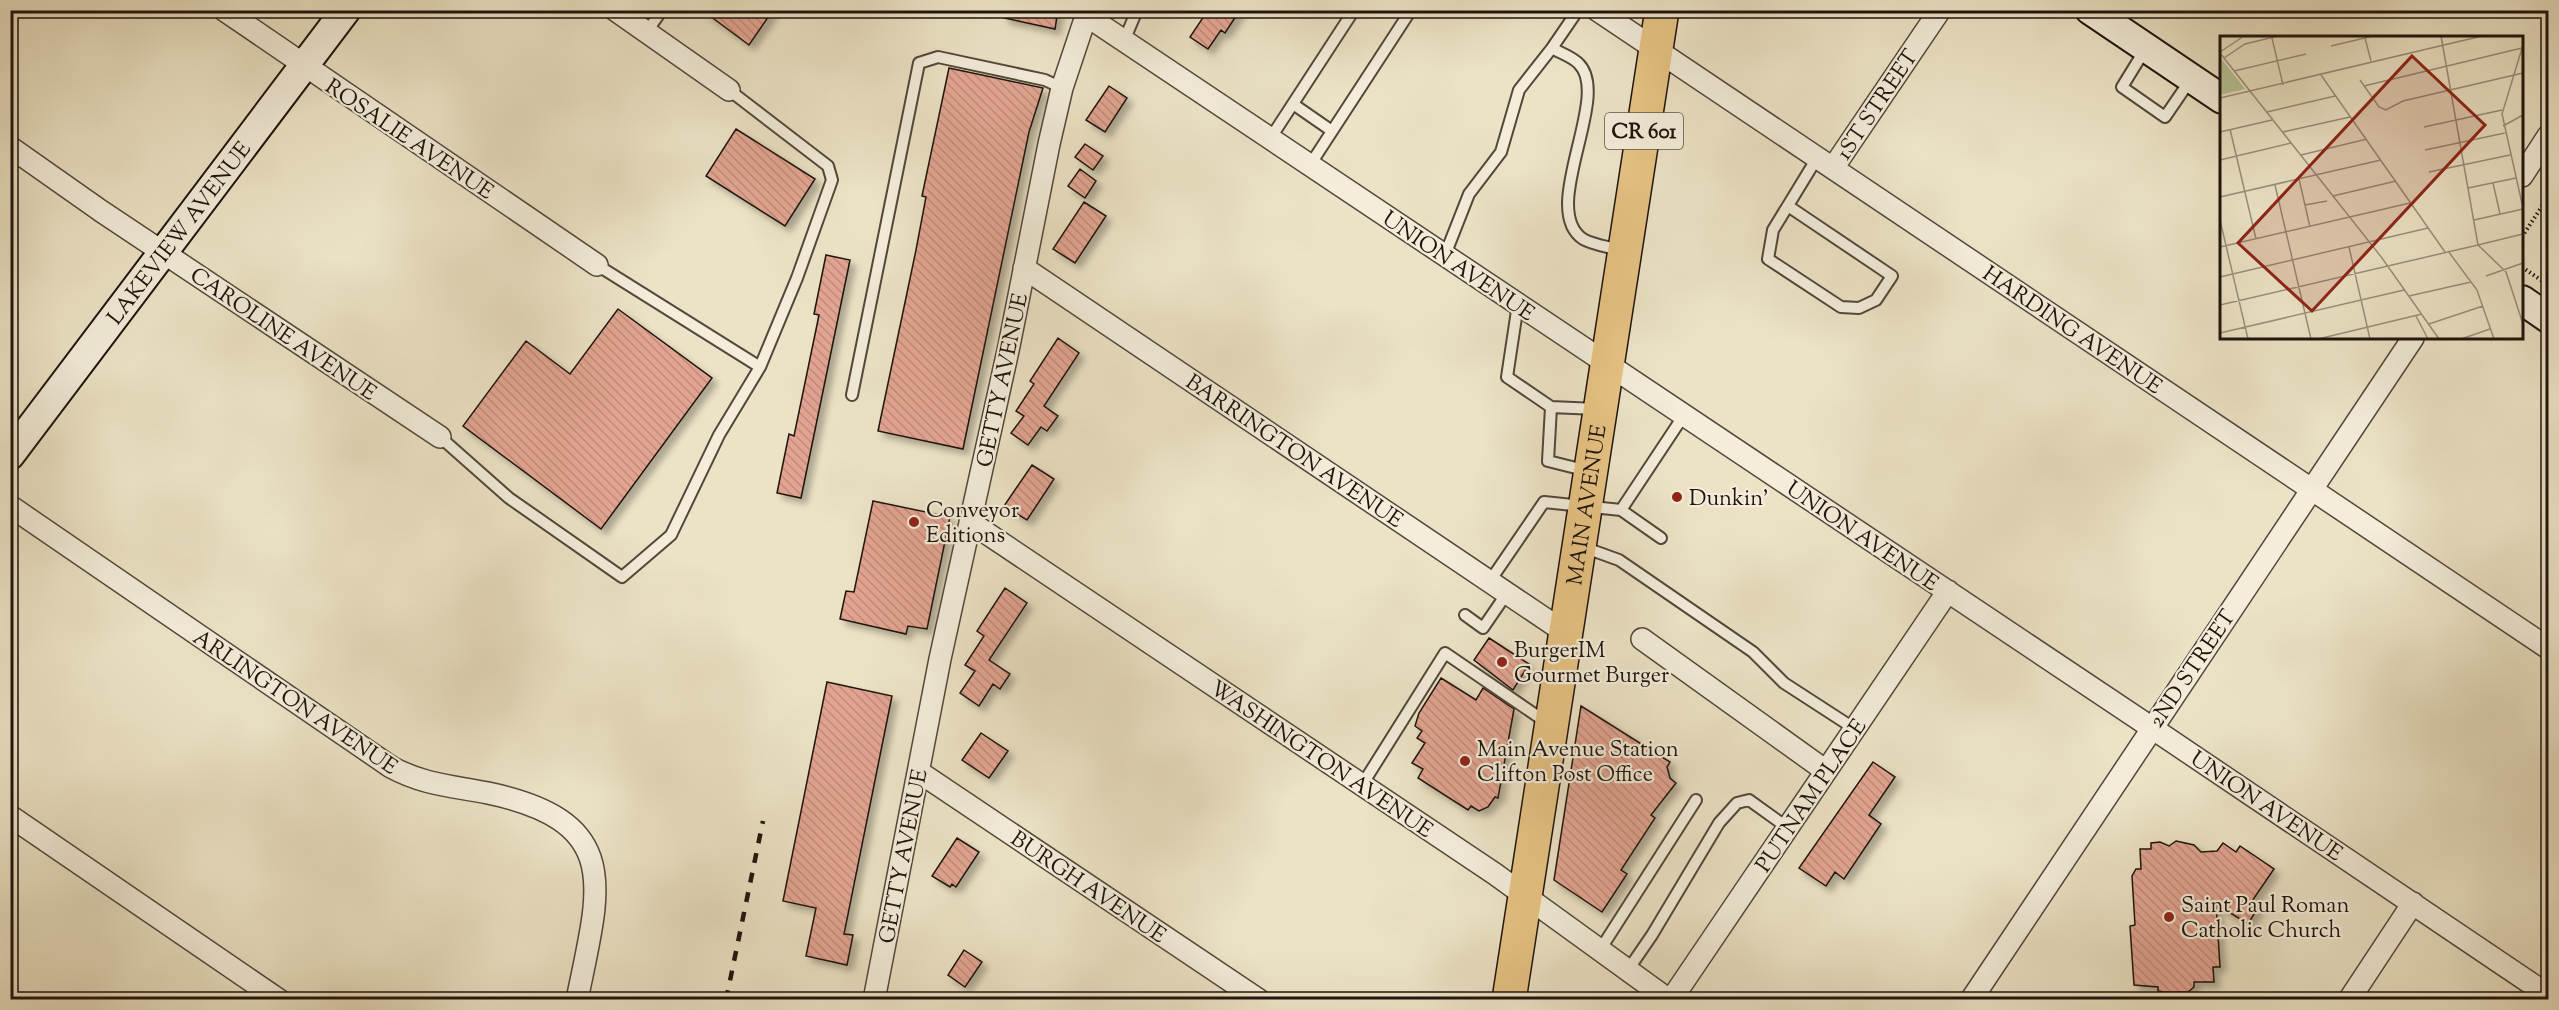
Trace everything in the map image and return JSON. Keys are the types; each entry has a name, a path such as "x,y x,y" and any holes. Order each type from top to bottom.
{"main road":[{"name":"LAKEVIEW AVENUE","path":"10,455 346,10"},
{"name":"MAIN AVENUE","path":"1509,999 1662,10"},
{"path":"2090,10 2220,98"},
{"path":"2523,301 2548,318"}],"street":[{"name":"ROSALIE AVENUE","path":"224,10 597,265"},
{"path":"615,10 729,90"},
{"name":"HARDING AVENUE","path":"1597,10 2548,648"},
{"name":"1ST STREET","path":"1825,163 1940,10"},
{"name":"UNION AVENUE","path":"1088,13 1124,41 1948,591 2548,996"},
{"name":"GETTY AVENUE","path":"874,999 970,522 1062,88 1088,13"},
{"path":"2523,174 2548,136"},
{"name":"CAROLINE AVENUE","path":"10,147 163,253 440,437"},
{"name":"BARRINGTON AVENUE","path":"1024,268 1566,633"},
{"name":"2ND STREET","path":"1971,999 2412,339"},
{"name":"ARLINGTON AVENUE","path":"10,506 391,767 414,779 529,804 550,813 570,828 587,845 595,871 596,898 577,999"},
{"name":"WASHINGTON AVENUE","path":"970,522 1525,895 1670,999"},
{"name":"PUTNAM PLACE","path":"1670,999 1948,591"},
{"path":"1642,639 1826,771"},
{"name":"BURGH AVENUE","path":"919,772 1259,999"},
{"path":"10,816 279,999"},
{"path":"2349,999 2413,903"}],"lane":[{"path":"646,33 662,10"},
{"path":"1124,41 1137,10"},
{"path":"1270,139 1354,10"},
{"path":"1310,165 1411,10"},
{"path":"1444,255 1469,194 1501,152 1519,90 1578,10"},
{"path":"1552,48 1580,65 1590,87 1568,200 1571,224 1583,238 1625,252"},
{"path":"2146,48 2122,87 2165,117 2192,79"},
{"path":"852,395 919,63 938,57 1045,80 1062,88"},
{"path":"440,437 509,498 622,577 671,535 719,435 760,367 797,278 832,180 828,166 729,90"},
{"path":"1293,104 1332,131"},
{"path":"1788,206 1892,276 1876,300 1859,308 1841,307 1768,259 1773,230 1788,206 1825,163"},
{"path":"597,265 760,367"},
{"path":"1518,304 1507,377 1551,406 1601,409"},
{"path":"1551,406 1548,461 1591,472"},
{"path":"1622,510 1684,415"},
{"path":"1464,615 1483,628 1498,587 1544,502 1622,510 1660,538"},
{"path":"1580,546 1619,560 1753,652 1784,683 1855,729"},
{"path":"1362,785 1445,653 1552,726"},
{"path":"1600,950 1696,800"},
{"path":"1628,970 1652,935 1719,823 1737,803 1749,800 1788,828"}],"path":[{"path":"2523,235 2548,197"},
{"path":"2523,268 2548,285"}],"building":[{"path":"702,10 773,10 749,45"},
{"path":"1004,10 1058,10 1055,29 1004,18"},
{"path":"1208,10 1240,10 1225,33 1221,30 1208,49 1190,37"},
{"path":"949,68 1043,88 1029,132 963,449 878,431 916,250 926,197 922,196"},
{"path":"1109,86 1127,98 1105,132 1086,120"},
{"path":"736,129 815,179 785,226 706,176"},
{"path":"1085,144 1103,156 1093,170 1075,157"},
{"path":"1080,169 1096,181 1085,198 1068,186"},
{"path":"1084,202 1106,216 1075,263 1053,249"},
{"path":"826,255 850,260 801,498 777,493 789,434 794,436 819,315 814,314"},
{"path":"618,309 712,378 601,529 463,426 526,341 570,374"},
{"path":"1058,338 1079,353 1044,406 1058,416 1047,431 1041,427 1028,445 1011,433 1024,416 1016,411 1034,384 1030,381"},
{"path":"1032,465 1054,479 1027,520 1004,506"},
{"path":"873,501 950,517 927,629 908,626 906,634 840,619 846,591 854,592"},
{"path":"1005,588 1027,603 989,660 1010,674 1000,689 993,684 979,706 960,693 975,671 965,665 984,636 977,631"},
{"name":"BurgerIM Gourmet Burger","path":"1489,638 1529,664 1513,690 1474,660"},
{"path":"1441,678 1476,700 1483,688 1514,709 1498,798 1495,797 1488,807 1479,811 1471,806 1468,810 1418,778 1423,769 1412,763 1425,743 1417,738 1422,731 1415,726 1419,713"},
{"path":"827,682 892,696 844,934 853,935 847,965 806,956 816,908 783,901"},
{"path":"1581,706 1670,762 1667,767 1670,778 1676,783 1651,815 1655,818 1621,870 1627,874 1602,912 1554,880"},
{"path":"981,733 1008,751 989,778 962,760"},
{"path":"1873,762 1895,777 1869,815 1881,824 1844,879 1835,872 1826,886 1799,868"},
{"path":"957,838 979,852 956,887 952,884 950,887 932,876"},
{"name":"Saint Paul Roman Catholic Church","path":"2176,841 2194,845 2201,852 2217,851 2223,843 2236,852 2240,846 2274,869 2252,901 2259,906 2248,924 2216,904 2220,967 2213,967 2214,982 2194,982 2194,987 2188,992 2164,992 2158,991 2158,987 2134,985 2130,926 2135,925 2132,876 2136,869 2141,869 2140,849 2151,849 2151,843 2160,842 2169,846"},
{"path":"964,950 982,962 965,987 948,975"}],"railway":[{"path":"726,1000 763,821"}],"place":[{"name":"Dunkin'","path":"1677,497"},
{"name":"Conveyor Editions","path":"914,522"},
{"name":"BurgerIM Gourmet Burger","path":"1502,662"},
{"name":"Main Avenue Station Clifton Post Office","path":"1465,761"},
{"name":"Saint Paul Roman Catholic Church","path":"2169,917"}]}
